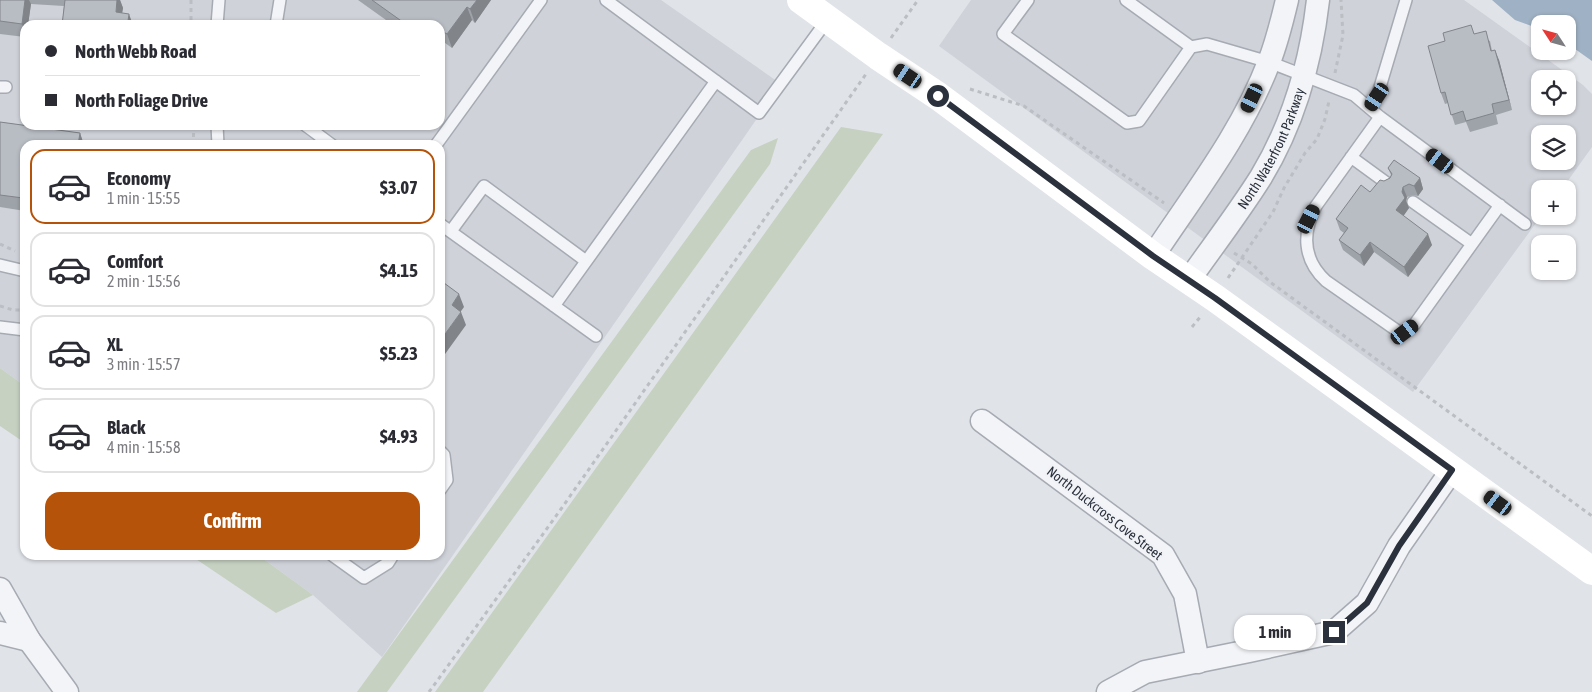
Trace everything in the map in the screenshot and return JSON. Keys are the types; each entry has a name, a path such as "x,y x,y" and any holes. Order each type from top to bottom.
{"main road":[{"path":"801,0 938,96 1153,256 1592,571"}],"street":[{"path":"1153,256 1244,116 1269,62 1288,0"},
{"name":"North Waterfront Parkway","path":"1189,280 1261,176 1281,139 1295,106 1315,27 1318,0"},
{"name":"North Duckcross Cove Street","path":"982,421 1164,555 1185,594 1198,662"},
{"path":"1108,692 1145,672 1334,632 1367,603 1399,546 1452,470"},
{"path":"0,589 29,640 67,692"},
{"path":"0,633 29,640"}],"lane":[{"path":"217,20 219,0"},
{"path":"277,20 280,0"},
{"path":"440,140 541,0"},
{"path":"1028,0 1003,34 1127,122 1139,121 1192,47 1207,44 1269,62 1354,95 1380,117 1525,224"},
{"path":"1126,0 1192,47"},
{"path":"1370,108 1377,97 1406,0"},
{"path":"611,2 759,113 828,19"},
{"path":"554,306 716,81"},
{"path":"1380,117 1316,206 1309,219 1307,234 1308,254 1315,271 1326,281 1399,332 1405,332 1414,325 1500,205"},
{"path":"312,130 325,140"},
{"path":"1351,157 1388,184"},
{"path":"451,232 484,186 586,261"},
{"path":"1413,202 1472,244"},
{"path":"445,228 596,336"},
{"path":"0,265 20,270"},
{"path":"0,327 20,329"},
{"path":"445,463 447,480 445,483"},
{"path":"339,560 364,578 390,560"}],"path":[{"path":"191,0 191,20"},
{"path":"892,36 918,0"},
{"path":"429,692 561,509 860,82"},
{"path":"0,244 17,252"},
{"path":"0,306 20,310"}],"shaded area":[{"path":"0,0 661,0 781,84 382,657 313,595 265,560 445,560 445,140 20,140 20,382 0,368"},
{"path":"971,0 1464,0 1531,48 1531,60 1548,60 1562,70 1531,70 1531,115 1576,115 1576,80 1583,85 1592,94 1592,147 1576,169 1576,125 1531,125 1531,170 1576,170 1568,180 1531,180 1531,225 1534,225 1413,392 939,46"}],"green space":[{"path":"841,127 883,134 483,692 435,692"},
{"path":"778,138 770,164 387,692 357,692 751,150"},
{"path":"0,368 20,382 20,440 0,426"},
{"path":"197,560 265,560 313,595 276,613"}],"water":[{"path":"1492,0 1592,0 1592,61 1576,50 1576,15 1531,15 1531,26 1515,20"}],"building":[{"path":"0,0 25,0 22,20 20,20 20,24 0,21"},
{"path":"65,0 117,0 116,12 129,14 128,20 63,20"},
{"path":"372,0 477,0 470,9 467,7 447,34 445,33 445,20 400,20"},
{"path":"1471,25 1474,34 1486,31 1491,51 1495,50 1509,100 1492,104 1494,113 1466,121 1463,111 1451,115 1445,92 1441,93 1428,46 1445,41 1443,33"},
{"path":"0,122 20,125 20,130 58,130 80,133 79,140 20,140 20,198 0,195"},
{"path":"1394,160 1420,178 1414,186 1409,184 1403,187 1402,192 1405,198 1396,210 1428,234 1404,267 1370,242 1360,255 1339,240 1348,228 1336,219 1361,185 1370,192 1380,180 1384,181 1390,178 1392,174 1388,168"},
{"path":"445,284 459,294 452,305 461,312 445,334"}],"route":[{"path":"938,96 1153,256 1215,298 1452,470 1399,546 1367,603 1334,632"}]}
